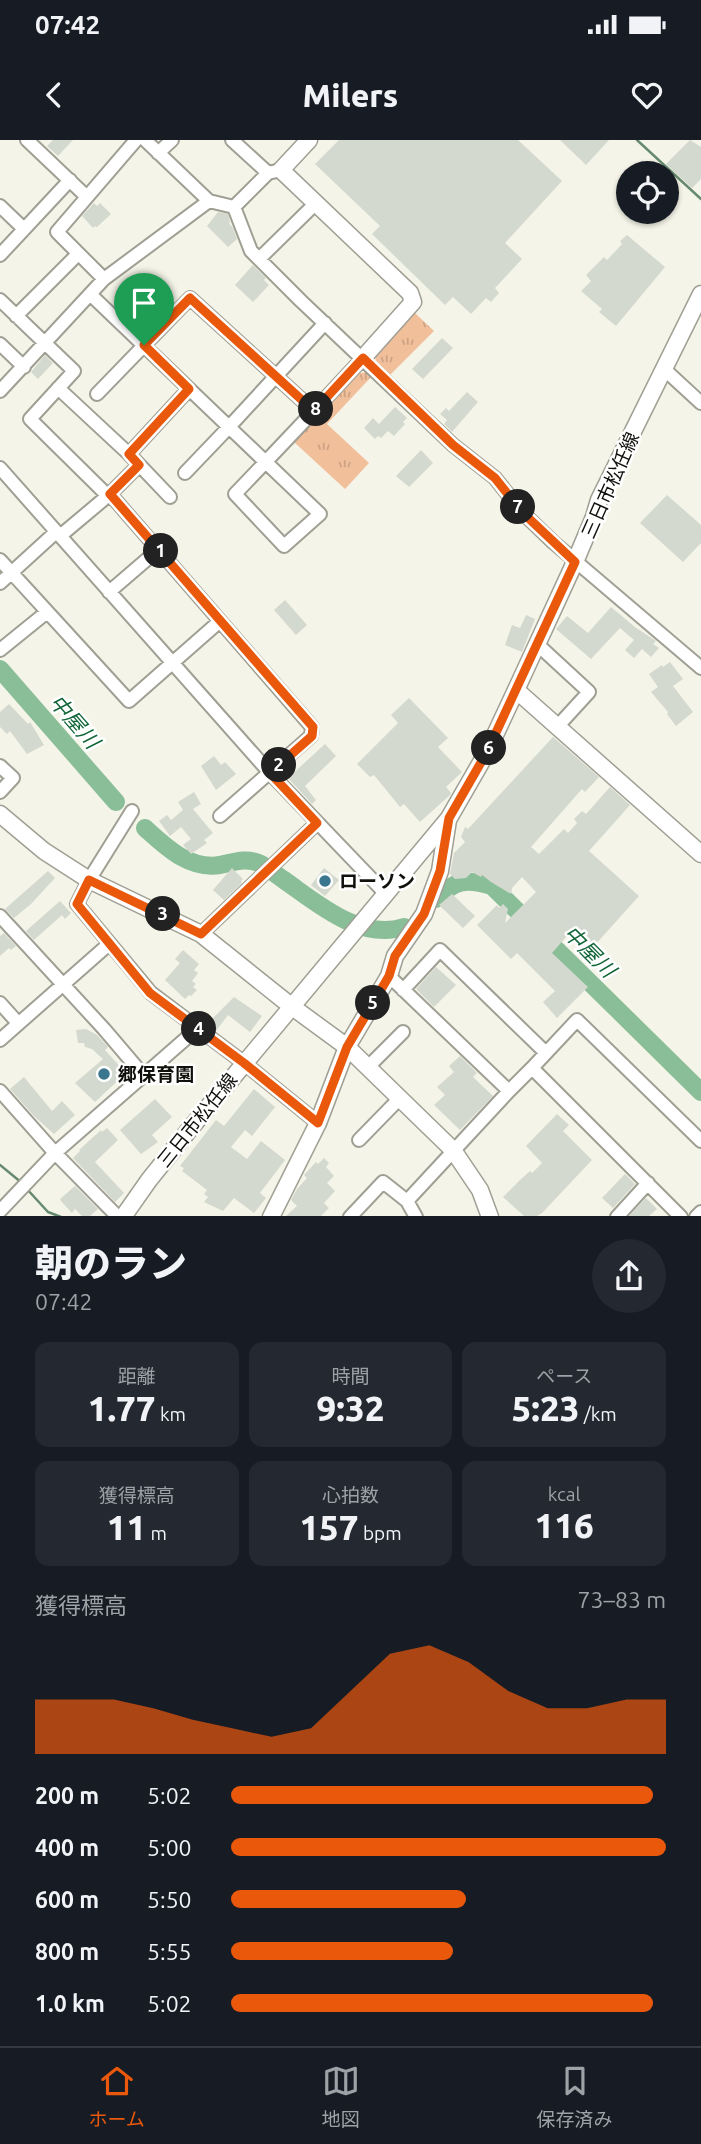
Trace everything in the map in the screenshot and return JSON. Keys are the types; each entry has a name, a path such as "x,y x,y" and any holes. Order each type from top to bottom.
{"street":[{"path":"27,140 88,197"},
{"path":"104,279 57,232 136,140"},
{"path":"145,140 209,201 234,206"},
{"path":"158,153 172,140"},
{"path":"91,295 144,345 189,389 266,462 320,514 284,546 235,494 266,462 314,411 413,303 410,293 315,204 232,140"},
{"path":"234,206 309,140"},
{"path":"0,255 70,180"},
{"path":"0,391 104,279 209,201"},
{"path":"259,259 315,204"},
{"path":"0,206 24,229"},
{"path":"234,206 251,251 259,259 453,445 495,478 522,512 575,562 701,668"},
{"path":"16,316 78,254"},
{"name":"三日市松任線","path":"121,1216 244,1063 449,818 487,752 575,562 599,500 701,294"},
{"path":"97,394 190,298 314,411"},
{"path":"0,300 74,371 30,419 109,495 159,549 313,727 312,736 220,816"},
{"path":"185,472 325,323"},
{"path":"0,344 24,367"},
{"path":"664,369 701,403"},
{"path":"58,388 129,454 170,498"},
{"path":"129,454 189,389"},
{"path":"0,583 109,495 139,465"},
{"path":"0,468 270,773 385,893"},
{"path":"110,592 159,549"},
{"path":"0,560 129,702 220,621"},
{"path":"0,650 47,612"},
{"path":"537,644 589,692 557,727"},
{"path":"516,691 701,854"},
{"path":"0,766 13,778 0,792"},
{"path":"132,811 77,904 150,993 244,1063 318,1123"},
{"path":"0,814 44,852 89,880 201,934 347,1047 453,1150 480,1190 490,1216"},
{"path":"271,1216 318,1123 347,1047 389,976 395,956 424,914 440,871 449,818"},
{"path":"201,934 317,823"},
{"path":"0,916 144,1076"},
{"path":"0,1040 109,944"},
{"path":"403,990 440,950 546,1053"},
{"path":"389,976 509,1091"},
{"path":"0,1003 19,1023"},
{"path":"407,1201 577,1020 701,1141"},
{"path":"0,1212 55,1153 198,1028"},
{"path":"368,1067 403,1032"},
{"path":"532,1068 681,1216"},
{"path":"0,1091 55,1153 121,1216"},
{"path":"359,1140 400,1098"},
{"path":"350,1216 383,1182 407,1201 416,1216"},
{"path":"617,1216 648,1183"},
{"path":"696,1216 701,1212"}],"green space":[{"path":"415,313 434,331 390,375 376,361 375,356"},
{"path":"369,372 372,376 327,424 369,463 345,489 294,442 360,373"}],"building":[{"path":"53,140 73,140 58,156 47,146"},
{"path":"339,140 518,140 562,181 505,243 522,259 495,288 499,293 491,302 486,298 471,314 453,297 445,305 372,234 380,226 315,164"},
{"path":"560,140 609,140 586,165"},
{"path":"690,140 701,147 701,179 692,188 679,176 679,161 669,161"},
{"path":"94,203 97,206 100,203 111,214 93,228 82,216"},
{"path":"218,212 228,214 229,223 237,239 228,247 207,226"},
{"path":"627,235 665,267 616,326 599,312 602,309 581,291 591,281 586,275 604,257 607,260"},
{"path":"253,265 269,285 253,302 235,285"},
{"path":"442,338 453,348 423,379 412,369"},
{"path":"45,355 53,363 38,379 31,372"},
{"path":"467,392 478,402 452,432 444,424 447,420 440,414 446,408 449,411"},
{"path":"395,407 407,418 403,422 405,424 394,436 388,431 381,438 378,436 375,439 364,428 373,418 379,424"},
{"path":"421,450 433,463 409,487 396,476"},
{"path":"667,495 701,525 701,543 683,562 640,523"},
{"path":"285,600 307,625 296,635 274,610"},
{"path":"611,607 656,641 653,644 659,648 651,657 642,649 634,658 625,650 634,640 620,628 591,659 556,629 567,616 588,633"},
{"path":"526,615 535,619 522,652 505,645 512,625 520,628"},
{"path":"670,662 683,679 673,686 693,712 676,726 651,692 658,687 649,674"},
{"path":"409,698 448,738 438,747 462,772 446,787 450,795 420,822 404,804 400,807 374,775 370,777 357,764 398,723 391,715"},
{"path":"9,704 28,724 30,722 44,745 27,754 10,731 7,734 0,727 0,712"},
{"path":"553,737 599,777 585,792 582,789 531,847 539,854 564,829 568,833 577,823 574,819 582,811 586,814 610,787 630,805 589,851 639,896 594,946 574,928 552,953 588,987 557,1018 543,1002 555,991 517,953 511,959 477,925 497,905 499,908 503,904 508,909 505,923 536,892 522,877 512,888 511,894 482,875 481,877 472,872 466,878 455,879 450,874 454,853 465,842 461,837 465,827 468,829"},
{"path":"325,744 336,756 305,786 316,800 312,804 288,778"},
{"path":"214,756 221,765 225,762 236,774 216,790 201,766"},
{"path":"194,792 201,804 193,809 213,833 204,840 207,843 191,854 183,845 191,839 181,827 170,836 159,821 167,815 171,820 183,810 178,802"},
{"path":"232,868 243,879 242,883 224,900 213,890"},
{"name":"ローソン","path":"324,868 339,880 325,896 311,885"},
{"path":"48,871 55,878 14,918 5,909"},
{"path":"452,894 475,916 463,928 439,905"},
{"path":"60,901 71,913 65,919 62,915 34,940 26,931"},
{"path":"4,933 16,946 0,956 0,936"},
{"path":"183,950 199,964 194,970 198,973 192,981 197,990 185,999 165,980 180,963 175,959"},
{"path":"436,967 456,985 434,1007 416,989"},
{"path":"234,997 262,1016 250,1032 228,1015 216,1031 207,1024"},
{"path":"86,1029 97,1035 108,1047 105,1050 126,1073 95,1102 75,1083 103,1059 92,1049 85,1047 84,1043 78,1043 76,1030"},
{"path":"460,1056 477,1073 473,1077 493,1096 460,1130 434,1105 445,1095 437,1087 454,1072 449,1066"},
{"path":"24,1077 52,1111 62,1101 75,1115 54,1134 10,1089"},
{"path":"254,1089 275,1107 252,1136 245,1130 231,1147 247,1159 261,1141 285,1160 260,1193 266,1198 254,1213 234,1198 223,1211 204,1202 208,1197 204,1194 207,1190 182,1171 184,1168 180,1166 216,1120 224,1126"},
{"path":"155,1099 172,1117 152,1135 158,1142 141,1154 120,1130"},
{"path":"557,1114 569,1125 563,1131 592,1160 542,1213 537,1216 524,1216 503,1197 542,1163 526,1146"},
{"path":"107,1128 118,1140 95,1162 124,1193 115,1202 73,1158 101,1130 102,1132"},
{"path":"324,1158 329,1163 326,1167 334,1176 327,1183 335,1191 324,1203 329,1208 321,1216 286,1216 297,1206 291,1200 307,1178 304,1175 316,1162 318,1164"},
{"path":"625,1174 635,1184 613,1208 602,1198"},
{"path":"75,1186 98,1209 90,1216 82,1216 75,1209 72,1213 60,1199"},
{"path":"646,1198 657,1209 649,1216 629,1216"}],"waterway":[{"path":"637,140 701,199"},
{"name":"中屋川","path":"0,669 116,802"},
{"name":"中屋川","path":"145,828 179,856 198,864 209,866 241,861 256,862 325,909 355,924 371,929 404,927"},
{"name":"中屋川","path":"436,899 461,882 492,886 701,1092"},
{"path":"0,1165 22,1183"},
{"path":"26,1188 48,1212 58,1216"}],"place":[{"name":"ローソン","path":"325,881"},
{"name":"郷保育園","path":"104,1074"}],"route":[{"path":"190,298 314,411 363,358 453,445 495,478 522,512 575,562 487,752 449,818 440,871 424,914 395,956 389,976 347,1047 318,1123 244,1063 150,993 77,904 89,880 201,934 317,823 270,773 312,736 313,727 110,494 139,465 129,454 189,389 144,345 190,298"}]}
